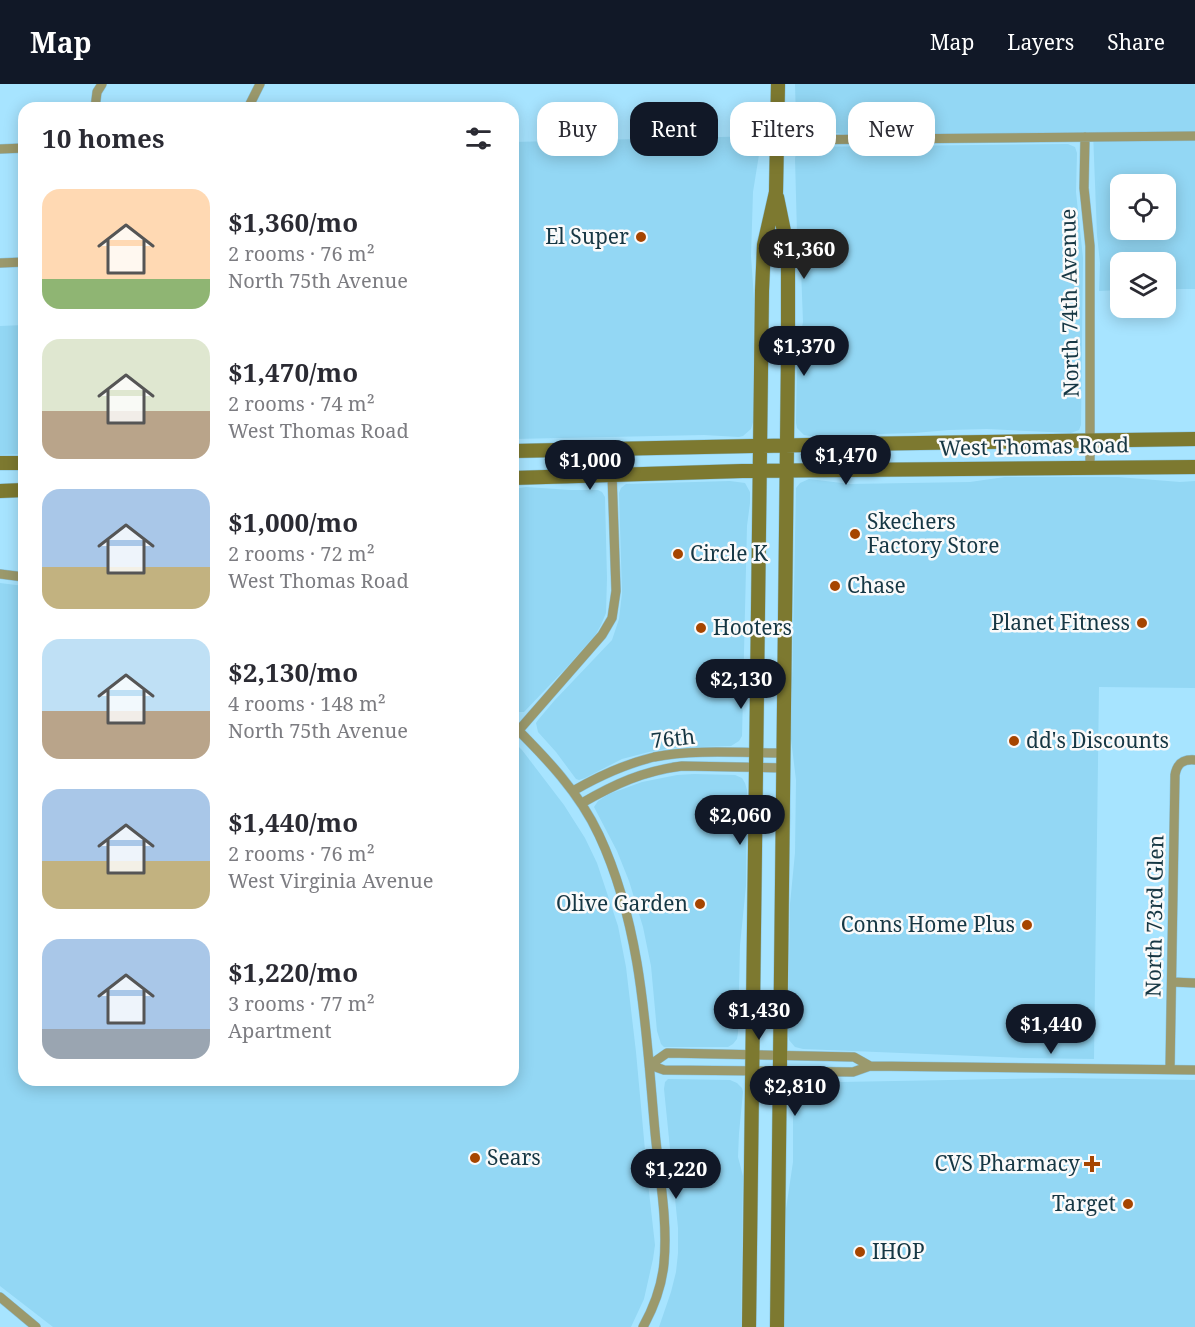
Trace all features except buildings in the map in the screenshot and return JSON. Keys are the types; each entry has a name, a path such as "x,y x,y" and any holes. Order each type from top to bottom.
{"main road":[{"path":"778,84 778,102"},
{"path":"749,1327 762,291 764,244 776,192 777,156"},
{"path":"776,192 788,251 777,1327"},
{"name":"West Thomas Road","path":"519,451 1195,439"},
{"path":"0,463 18,463"},
{"name":"West Thomas Road","path":"519,479 760,470 1195,467"},
{"path":"0,491 18,490"}],"street":[{"path":"96,102 102,84"},
{"path":"251,102 260,84"},
{"path":"836,139 1195,136"},
{"name":"North 74th Avenue","path":"1085,137 1084,188 1090,246 1090,468"},
{"path":"0,148 18,148"},
{"path":"0,263 18,262"},
{"path":"519,725 602,635 612,618 616,577 612,474"},
{"path":"0,574 18,576"},
{"path":"519,731 573,791 599,835 618,884 635,952 650,1065 665,1237 664,1263 659,1290 643,1327"},
{"name":"76th","path":"573,791 606,773 653,758 687,753 756,760 784,768"},
{"name":"76th","path":"582,803 619,783 666,768 756,760 784,753"},
{"name":"North 73rd Glen","path":"1170,1069 1175,775 1182,761 1195,760"},
{"path":"1172,982 1195,983"},
{"path":"650,1065 667,1053 854,1057 870,1066"},
{"path":"650,1065 664,1070 752,1072 853,1072 870,1066 1195,1070"},
{"path":"0,1297 36,1327"}],"shaded area":[{"path":"795,84 1195,84 1195,289 1176,289 1176,252 1110,252 1110,290 1099,291 1100,263 1093,132 935,134 935,102 848,102 848,135 836,133 836,102 796,102"},
{"path":"718,137 730,137 730,156 759,156 753,192 751,256 754,299 753,422 751,429 739,437 704,435 519,439 519,142 537,141 537,156 618,156 618,139 630,139 630,156 718,156"},
{"path":"1068,144 1075,147 1077,153 1076,192 1083,258 1081,425 1079,430 1071,433 987,429 810,436 804,435 797,428 797,353 803,322 797,234 796,156 836,156 836,147 848,147 848,156 935,156 935,146"},
{"path":"18,325 18,454 0,455 0,326"},
{"path":"1005,477 1118,477 1195,481 1195,688 1099,687 1094,1059 795,1047 788,1036 790,904 795,853 796,780 791,739 796,488 800,483 809,479 850,484 970,482"},
{"path":"730,481 745,483 750,492 747,526 742,736 731,746 671,748 649,752 622,759 585,778 576,779 538,732 536,723 612,640 619,619 622,593 619,493 621,488 626,484"},
{"path":"519,488 598,490 602,492 605,497 607,578 606,613 596,634 524,712 519,712"},
{"path":"0,583 18,585 18,1086 519,1086 519,747 564,805 585,838 597,863 618,926 626,967 655,1245 644,1299 631,1327 53,1327 0,1286"},
{"path":"694,774 735,775 742,778 747,790 746,886 740,945 738,1033 737,1039 728,1047 664,1047 661,1044 657,1031 651,966 643,927 617,851 594,807 598,801 609,794 642,782"},
{"path":"1064,1078 1195,1080 1195,1327 784,1327 786,1209 793,1162 793,1099 794,1092 801,1083 807,1080 841,1082"},
{"path":"668,1079 730,1080 742,1088 738,1157 743,1176 741,1327 659,1327 671,1292 678,1253 678,1228 664,1089"}],"place":[{"name":"El Super","path":"641,237"},
{"name":"Skechers Factory Store","path":"855,534"},
{"name":"Circle K","path":"678,554"},
{"name":"Chase","path":"835,586"},
{"name":"Planet Fitness","path":"1142,623"},
{"name":"Hooters","path":"701,628"},
{"name":"dd's Discounts","path":"1014,741"},
{"name":"Olive Garden","path":"700,904"},
{"name":"Conns Home Plus","path":"1027,925"},
{"name":"Sears","path":"475,1158"},
{"name":"CVS Pharmacy","path":"1092,1164"},
{"name":"Target","path":"1128,1204"},
{"name":"IHOP","path":"860,1252"}]}
